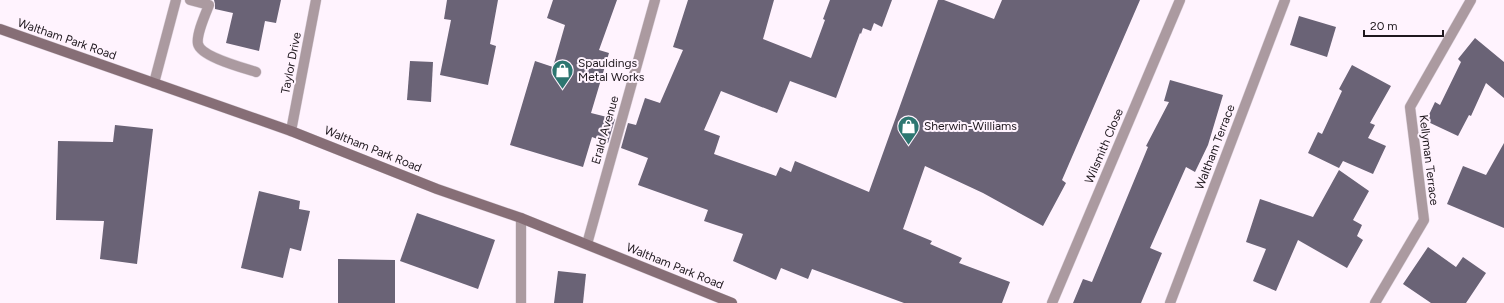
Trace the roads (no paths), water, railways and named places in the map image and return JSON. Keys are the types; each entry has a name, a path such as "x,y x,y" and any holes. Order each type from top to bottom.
{"main road":[{"name":"Waltham Park Road","path":"0,29 291,131 437,188 521,218 732,303"}],"street":[{"path":"154,83 176,0"},
{"path":"190,0 210,3 198,37 198,45 200,48 211,56 256,72"},
{"name":"Taylor Drive","path":"291,131 316,0"},
{"name":"Erald Avenue","path":"586,244 655,0"},
{"name":"Wilsmith Close","path":"1052,303 1180,0"},
{"name":"Waltham Terrace","path":"1170,303 1284,0"},
{"name":"Kellyman Terrace","path":"1375,303 1424,220 1410,107 1471,0"},
{"path":"521,218 521,303"}],"place":[{"name":"Spauldings Metal Works","path":"562,90"},
{"name":"Sherwin-Williams","path":"909,146"}]}
